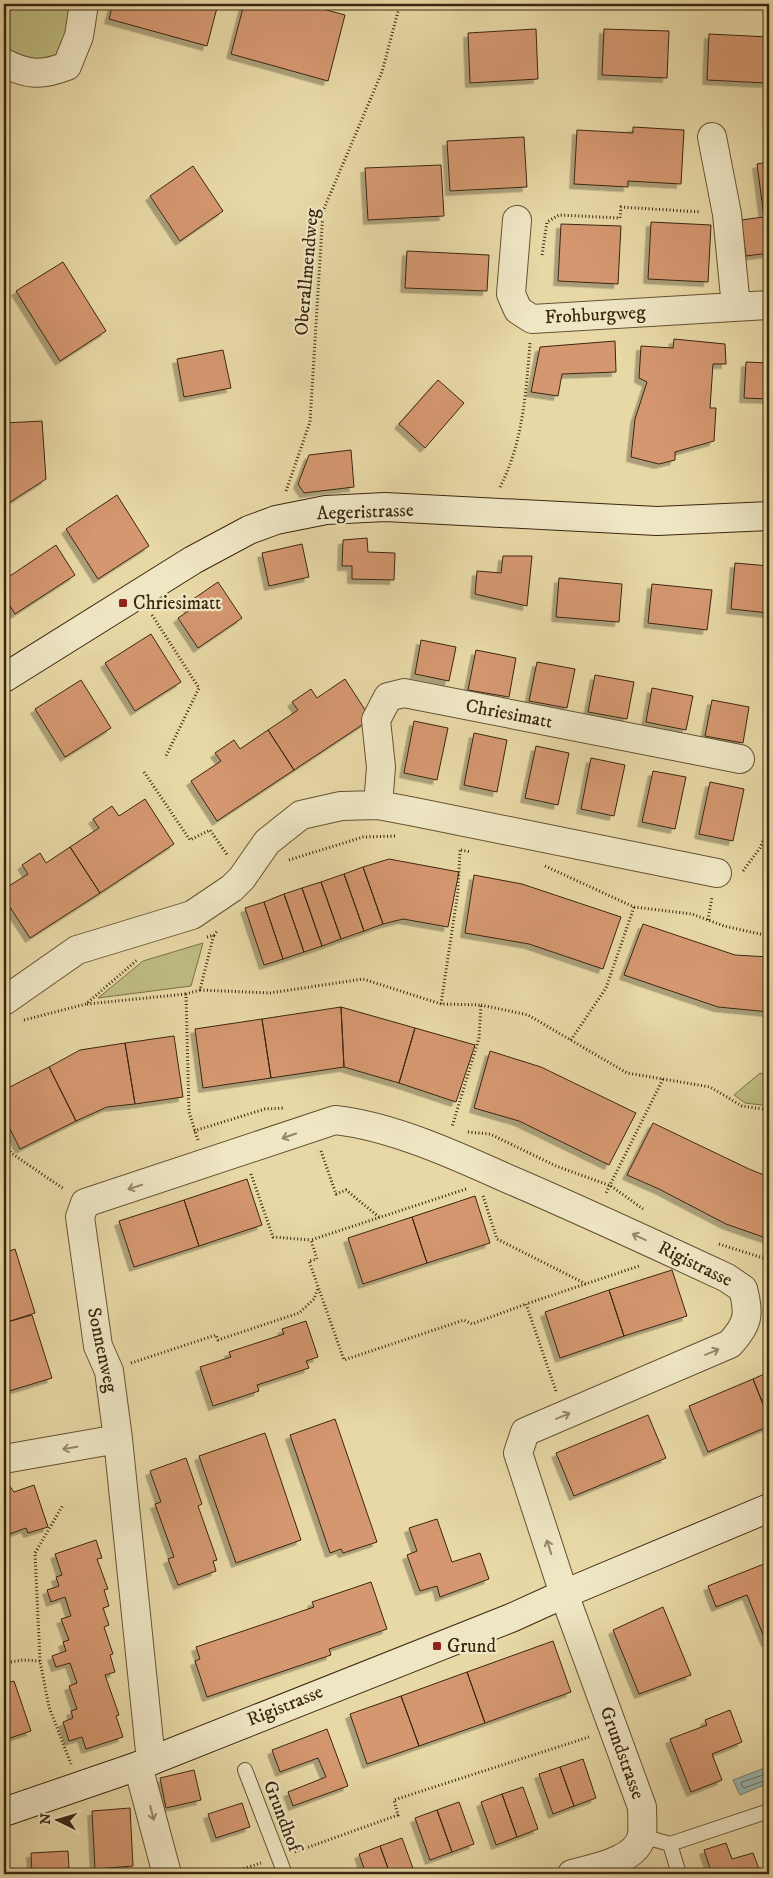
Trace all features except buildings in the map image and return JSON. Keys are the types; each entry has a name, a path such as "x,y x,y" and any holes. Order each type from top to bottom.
{"street":[{"path":"4,63 18,70 46,74 67,66 79,36 84,4"},
{"path":"712,137 727,214 736,307"},
{"name":"Frohburgweg","path":"517,220 510,294 518,310 532,319 769,305"},
{"name":"Aegeristrasse","path":"4,678 193,560 249,530 276,520 326,510 385,507 657,521 769,516"},
{"name":"Chriesimatt","path":"378,805 381,767 376,720 388,697 404,693 740,759"},
{"path":"4,1001 77,950 192,915 218,898 242,878 267,842 301,815 341,806 378,805 717,873"},
{"name":"Rigistrasse","path":"324,1124 355,1122 449,1153 591,1214 727,1278 743,1289 748,1307 743,1329 730,1344 524,1432 518,1453 564,1594"},
{"path":"85,1202 324,1124"},
{"name":"Sonnenweg","path":"85,1202 80,1217 81,1226 98,1346 109,1371 118,1439 145,1763 167,1874"},
{"path":"4,1459 118,1439"},
{"name":"Rigistrasse","path":"4,1812 145,1763 511,1618 769,1508"},
{"name":"Grundstrasse","path":"564,1594 642,1807 642,1836"},
{"path":"572,1874 610,1862 632,1852 642,1836"}],"lane":[{"name":"Grundhof","path":"245,1770 285,1874"},
{"path":"642,1836 670,1844 769,1812"},
{"path":"670,1844 679,1874"}],"path":[{"name":"Oberallmendweg","path":"276,520 310,422 323,211 382,72 400,4"},
{"path":"547,222 559,215 620,218 622,207 727,214"},
{"path":"498,490 510,467"},
{"path":"156,621 199,688 165,758"},
{"path":"144,772 190,840 210,830 242,878"},
{"path":"717,873 740,874 760,848 769,827"},
{"path":"452,847 481,853"},
{"path":"440,1004 458,891 462,850"},
{"path":"540,863 634,907 692,914 724,926 769,936"},
{"path":"200,990 217,921 218,898"},
{"path":"572,1040 606,988 634,907"},
{"path":"86,1004 186,994 200,990 270,993 363,979 440,1004 481,1006 528,1015 627,1073 710,1086 742,1106 769,1110 769,1105"},
{"path":"186,994 189,1112"},
{"path":"481,1006 479,1038 451,1130 490,1134 556,1166 611,1186 646,1211"},
{"path":"591,1214 611,1186 663,1079"},
{"path":"324,1124 336,1194 346,1190 380,1217"},
{"path":"4,1140 11,1153 85,1202"},
{"path":"249,1168 273,1237 311,1240 470,1187"},
{"path":"482,1194 497,1239 586,1284"},
{"path":"311,1240 317,1258 309,1261 344,1360 464,1320 472,1324 660,1258 665,1249"},
{"path":"718,1244 762,1258 769,1258"},
{"path":"109,1371 216,1335 218,1340 299,1313 314,1299 319,1288"},
{"path":"526,1304 564,1415"},
{"path":"63,1505 35,1554 40,1661 49,1706 77,1787"},
{"path":"4,1663 23,1660 40,1661"},
{"path":"227,1874 278,1858 398,1815 394,1800 613,1729"}],"shaded area":[{"path":"4,4 78,4 70,34 61,52 45,62 34,63 4,56"},
{"path":"203,943 191,986 98,998 143,961"},
{"path":"760,1073 769,1076 769,1106 745,1103 734,1095"}],"water":[{"path":"767,1767 769,1783 740,1795 733,1780"}],"place":[{"name":"Chriesimatt","path":"123,603"},
{"name":"Grund","path":"437,1646"}]}
